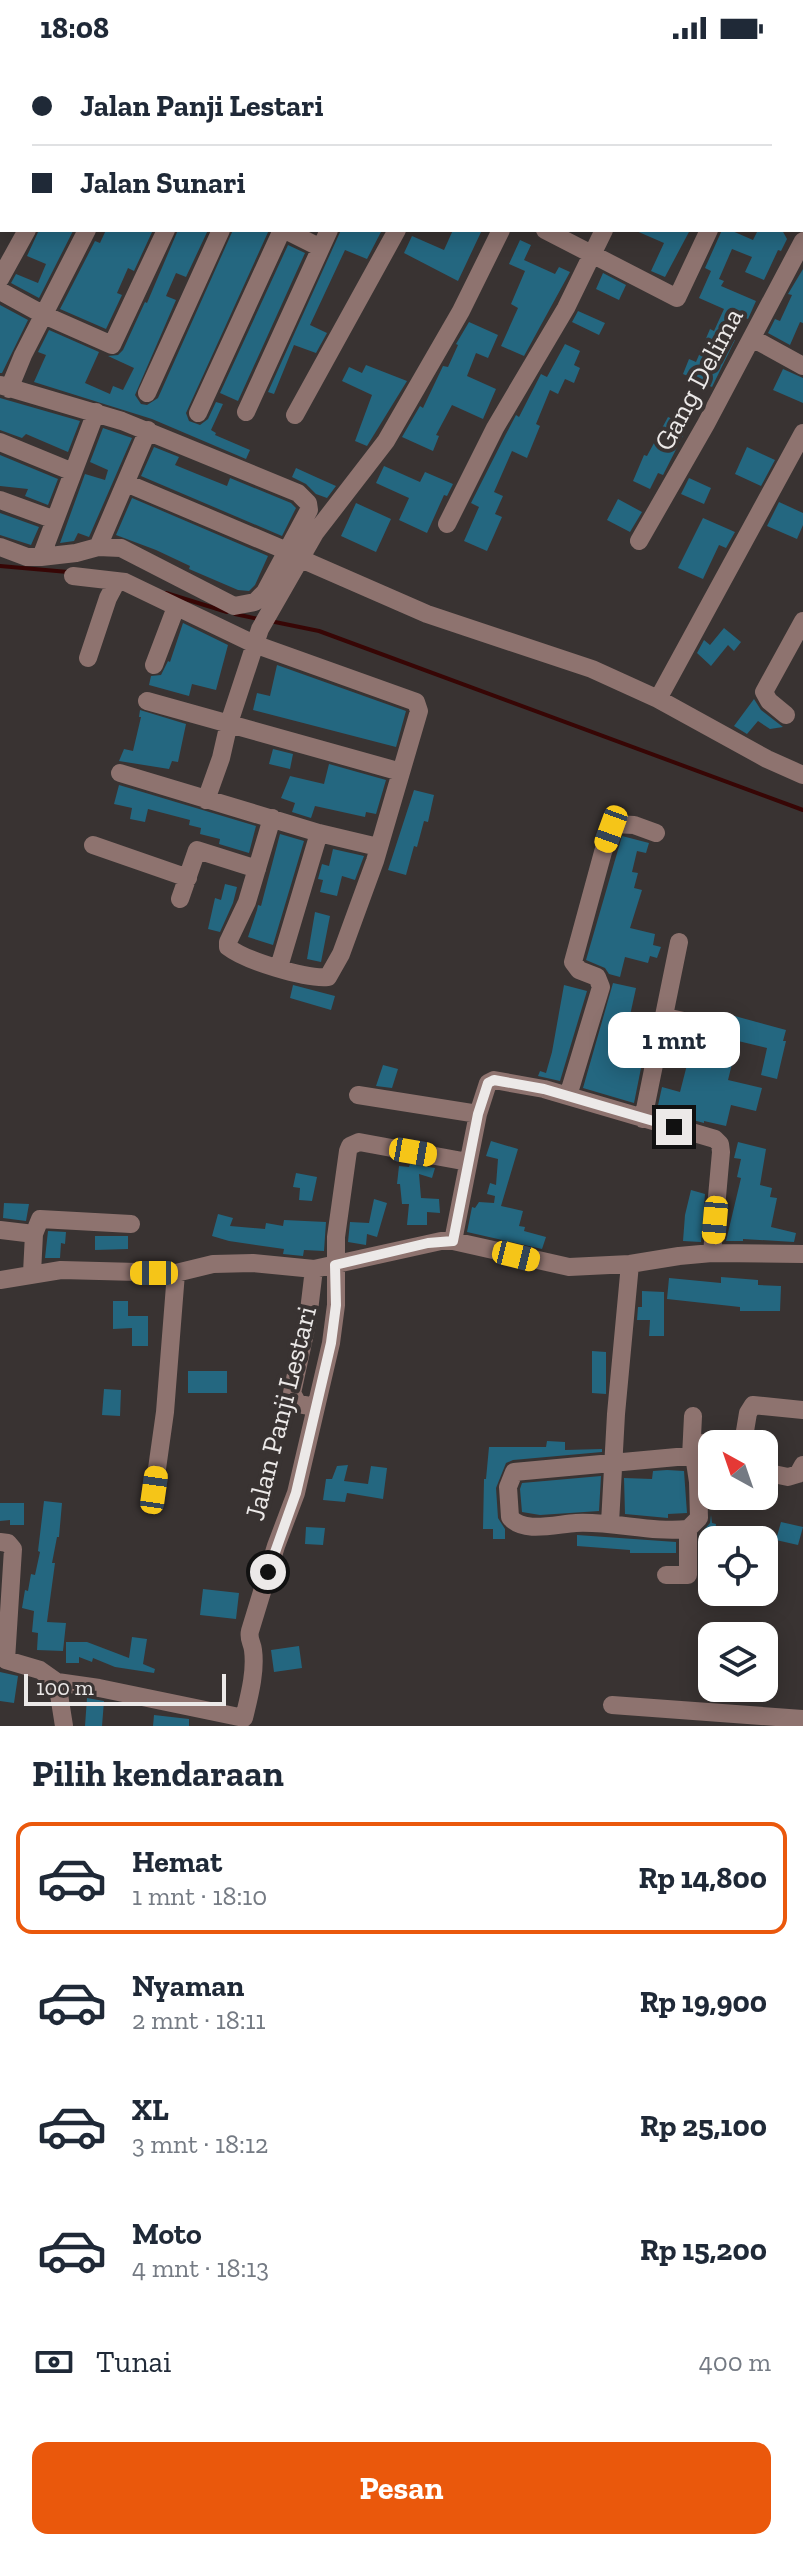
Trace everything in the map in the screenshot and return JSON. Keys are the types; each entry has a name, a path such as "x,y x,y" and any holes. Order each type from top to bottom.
{"street":[{"path":"0,279 26,232"},
{"path":"86,232 4,387 148,430 274,481 305,498 309,510 272,613 257,637 206,800"},
{"path":"0,291 44,315 112,345 165,232"},
{"path":"147,393 220,232"},
{"path":"198,413 283,232"},
{"path":"288,232 319,247"},
{"path":"246,412 328,232"},
{"path":"295,415 396,232"},
{"path":"0,547 27,557 76,553 98,547 129,550 234,606 260,599 386,441 461,311 500,232"},
{"path":"549,232 677,298 708,232"},
{"path":"447,524 473,469 566,308 603,232"},
{"name":"Gang Delima","path":"639,541 803,241"},
{"path":"752,338 803,366"},
{"path":"41,557 96,412"},
{"path":"98,547 148,430"},
{"path":"658,699 803,433"},
{"path":"0,442 73,472"},
{"path":"126,483 427,614 592,669 658,699 767,759 803,775"},
{"path":"0,500 55,520"},
{"path":"73,576 125,582 176,607 416,702 419,711 378,847 341,954 331,974 323,978 241,955 228,947 247,902 272,818"},
{"path":"88,658 108,598 117,581"},
{"path":"154,665 176,607"},
{"path":"786,715 769,701 764,692 803,621"},
{"path":"147,701 401,772"},
{"path":"120,773 319,833 378,847"},
{"path":"568,1096 601,987 597,977 579,970 573,962 603,852 614,824 634,825 656,833"},
{"path":"279,967 319,833"},
{"path":"93,845 188,878"},
{"path":"180,899 197,850 257,869"},
{"path":"643,1119 679,942"},
{"path":"665,1017 711,1027"},
{"path":"453,1241 478,1114 488,1083 494,1080 544,1089 712,1137 720,1144 721,1163 712,1253"},
{"path":"358,1095 478,1114"},
{"name":"Jalan Panji Lestari","path":"4,1602 6,1660 40,1670 57,1682 99,1688 246,1722 253,1651 248,1636 296,1493 334,1321 338,1211 350,1146 359,1142 468,1162"},
{"path":"32,1273 34,1234 40,1219 131,1224"},
{"path":"0,1230 34,1234"},
{"path":"0,1280 61,1270 176,1273 213,1264 253,1263 314,1269 428,1243 453,1241 569,1267 630,1264 712,1253 803,1254"},
{"path":"610,1523 612,1464 630,1264"},
{"path":"314,1269 308,1319 292,1393 298,1404 316,1407"},
{"path":"154,1490 167,1397 176,1273"},
{"path":"745,1430 753,1405 803,1410"},
{"path":"666,1575 688,1575 688,1529 699,1518 693,1416"},
{"path":"688,1529 610,1523 519,1525 510,1517 508,1487 514,1472 612,1464 697,1450"},
{"path":"778,1475 788,1477 798,1474 803,1465"},
{"path":"0,1542 8,1543 13,1549 4,1602"},
{"path":"57,1682 64,1726"},
{"path":"612,1705 803,1719"}],"building":[{"path":"38,232 72,232 39,298 11,283 16,274 38,283 46,264 27,256"},
{"path":"105,232 152,232 134,271 128,268 117,293 122,295 106,329 60,309 95,241 100,243"},
{"path":"177,232 207,232 186,277 176,273 166,296 176,300 135,395 141,404 147,405 158,398 232,232 268,232 186,413 189,421 200,425 208,419 216,402 223,404 211,430 215,435 250,450 246,459 152,419 34,382 46,355 38,352 49,330 99,352 85,383 110,394 113,386 123,390 134,368 108,356 118,355 123,350"},
{"path":"340,232 381,232 367,259 345,250 310,325 327,333 316,353 294,345 274,394 268,392"},
{"path":"452,232 481,232 458,281 404,253 412,236 444,250"},
{"path":"639,232 689,232 665,277 651,271 664,243"},
{"path":"721,232 735,232 753,240 757,232 783,232 787,239 781,251 778,250 764,280 745,272 752,257 732,249 719,279 724,281 721,286 756,301 748,319 736,314 726,336 735,340 712,387 683,374 689,359 696,362 710,329 714,331 724,309 699,298 711,271 705,268"},
{"path":"520,240 531,245 524,260 555,274 559,267 570,272 524,356 501,346 518,308 511,304 525,271 509,264"},
{"path":"288,245 305,253 238,401 220,393"},
{"path":"803,269 803,323 800,322 790,345 768,333 775,319 780,321 792,295 788,294"},
{"path":"603,273 626,285 619,300 596,289"},
{"path":"0,305 28,320 2,373 0,373"},
{"path":"578,311 605,323 599,335 572,322"},
{"path":"469,322 498,335 488,358 476,353 467,376 496,389 483,419 452,405 436,435 439,436 433,451 402,437 420,406 423,408 443,366 448,367 456,344"},
{"path":"565,344 580,351 574,365 580,368 574,383 565,379 558,394 550,390 527,458 512,451 494,492 503,496 495,514 502,517 487,551 464,541 479,507 471,503 506,434 516,415 519,417 541,374 547,377"},
{"path":"366,365 407,381 367,446 355,441 372,395 342,381 349,367 362,373"},
{"path":"783,369 803,378 803,403 773,390"},
{"path":"0,398 80,421 68,452 26,434 22,438 0,430"},
{"path":"668,417 688,426 663,475 658,473 650,489 633,481 644,455 647,456"},
{"path":"103,428 132,438 89,537 78,533 74,541 60,543 85,474 105,480 108,470 90,462"},
{"path":"154,447 179,457 175,465 197,474 227,486 230,478 291,503 296,508 282,536 141,476"},
{"path":"747,447 775,460 761,486 735,474"},
{"path":"0,455 58,479 48,505 25,496 28,489 0,486"},
{"path":"384,466 420,482 425,472 453,484 447,496 444,495 427,533 399,520 409,498 376,483"},
{"path":"296,468 336,486 327,498 316,494 292,477"},
{"path":"689,478 711,488 704,504 681,494"},
{"path":"132,498 268,556 255,585 249,591 238,590 189,569 190,566 156,550 116,535"},
{"path":"618,499 642,512 630,532 607,520"},
{"path":"779,502 803,513 803,525 797,539 767,526"},
{"path":"356,503 391,519 376,552 341,536"},
{"path":"0,513 39,527 31,545 0,535"},
{"path":"703,518 735,532 726,548 719,545 703,579 678,568"},
{"path":"183,623 228,645 216,690 192,684 189,696 149,685 151,676 161,675 170,662"},
{"path":"724,628 741,642 734,651 728,645 711,666 697,653 704,640 710,645"},
{"path":"277,665 406,711 396,747 253,710 257,693 270,696"},
{"path":"754,699 761,710 783,727 770,729 758,721 747,734 734,726"},
{"path":"140,710 186,724 178,762 172,761 169,769 119,761 124,749 133,751"},
{"path":"273,749 293,754 290,769 269,764"},
{"path":"329,764 386,780 376,814 366,812 365,817 315,806 311,818 292,812 295,803 281,798 290,776 324,784"},
{"path":"119,785 256,826 249,853 219,844 220,839 200,834 201,828 189,825 190,820 148,809 145,822 130,819 132,808 114,804"},
{"path":"414,790 434,795 428,822 424,821 406,875 388,870"},
{"path":"280,834 304,841 273,945 248,937 258,905 261,906"},
{"path":"622,836 649,843 646,853 637,851 632,872 638,873 634,888 642,890 630,928 655,934 653,945 661,947 657,958 650,956 648,963 625,957 620,977 586,960"},
{"path":"333,849 364,856 355,880 342,876 337,896 320,892 323,880 318,879 322,864 329,866"},
{"path":"225,884 237,887 220,932 208,929 215,898 221,900"},
{"path":"315,912 330,916 321,962 307,959"},
{"path":"613,983 636,988 629,1020 621,1019 613,1040 645,1048 634,1103 583,1088"},
{"path":"293,985 335,996 331,1010 290,998"},
{"path":"564,985 587,991 560,1081 538,1076 540,1071 546,1073 552,1052"},
{"path":"720,1012 786,1030 777,1079 761,1075 767,1048 734,1040 736,1031 723,1028 718,1018"},
{"path":"677,1036 697,1042 694,1051 733,1060 728,1080 762,1088 756,1111 731,1105 726,1126 657,1110 662,1087 680,1092 689,1057 671,1056"},
{"path":"383,1065 398,1069 392,1088 376,1086"},
{"path":"491,1141 518,1149 501,1206 523,1211 519,1226 525,1227 524,1231 546,1237 542,1249 467,1232 472,1207 475,1208 479,1202 494,1203 495,1196 487,1194 490,1183 496,1185 498,1159 486,1156"},
{"path":"738,1142 766,1149 760,1185 772,1188 770,1197 777,1198 771,1227 796,1233 794,1242 726,1241 741,1178 737,1177 741,1159 734,1158"},
{"path":"410,1164 435,1168 432,1178 419,1174 421,1198 439,1199 440,1213 427,1212 427,1225 407,1225 409,1204 402,1204 400,1184 397,1184 399,1166 409,1167"},
{"path":"296,1173 317,1177 312,1201 299,1200 300,1188 293,1187"},
{"path":"691,1190 705,1194 701,1242 683,1241"},
{"path":"374,1199 387,1203 377,1237 367,1234 366,1245 348,1242 350,1222 369,1223"},
{"path":"4,1203 29,1204 26,1221 3,1218"},
{"path":"218,1214 233,1218 230,1226 265,1229 266,1223 283,1226 284,1220 326,1222 324,1251 304,1250 303,1256 283,1254 284,1249 212,1236"},
{"path":"48,1231 66,1232 60,1258 45,1258"},
{"path":"95,1236 128,1236 128,1249 95,1250"},
{"path":"721,1277 758,1280 758,1285 781,1286 780,1311 740,1311 740,1307 667,1299 669,1278 721,1283"},
{"path":"642,1291 664,1292 664,1336 649,1336 650,1320 637,1320 638,1307 642,1307"},
{"path":"113,1301 128,1301 128,1316 148,1316 148,1346 132,1346 132,1328 113,1329"},
{"path":"592,1351 606,1352 606,1394 592,1393"},
{"path":"188,1371 227,1371 227,1393 188,1393"},
{"path":"104,1389 121,1390 120,1416 102,1415"},
{"path":"547,1441 565,1442 565,1450 602,1449 602,1452 506,1463 496,1488 498,1518 505,1529 505,1539 493,1539 493,1529 483,1529 484,1479 489,1447 546,1447"},
{"path":"348,1465 344,1481 368,1484 371,1466 387,1468 383,1499 347,1493 345,1502 323,1500 326,1479 332,1479 337,1466"},
{"path":"653,1471 684,1471 687,1513 668,1514 668,1518 625,1514 624,1478 652,1479"},
{"path":"601,1476 599,1511 540,1515 522,1512 522,1483"},
{"path":"44,1501 62,1503 59,1537 52,1563 55,1563 47,1622 66,1623 63,1651 37,1650 38,1633 32,1632 34,1611 22,1608 25,1590 28,1591 31,1574 35,1575 40,1552"},
{"path":"0,1503 24,1503 24,1525 10,1525 10,1520 0,1521"},
{"path":"781,1522 803,1527 798,1545 778,1540"},
{"path":"306,1527 325,1528 323,1545 305,1544"},
{"path":"577,1535 676,1542 676,1553 630,1553 630,1550 577,1546"},
{"path":"203,1589 239,1593 236,1619 200,1615"},
{"path":"132,1637 147,1639 143,1664 155,1669 154,1673 115,1667 93,1658 92,1662 79,1657 79,1663 66,1663 66,1642 87,1642 129,1658"},
{"path":"299,1646 302,1668 274,1672 271,1650"},
{"path":"0,1672 18,1676 14,1703 0,1701"},
{"path":"87,1698 104,1701 102,1726 85,1726"},
{"path":"154,1715 189,1719 189,1726 153,1726"}],"waterway":[{"path":"0,566 68,572"},
{"path":"166,593 227,612"},
{"path":"235,614 258,619"},
{"path":"270,621 319,631 803,810"}],"route":[{"path":"268,1572 296,1493 331,1343 336,1305 335,1265 428,1243 453,1241 478,1114 488,1083 494,1080 544,1089 674,1127"}]}
